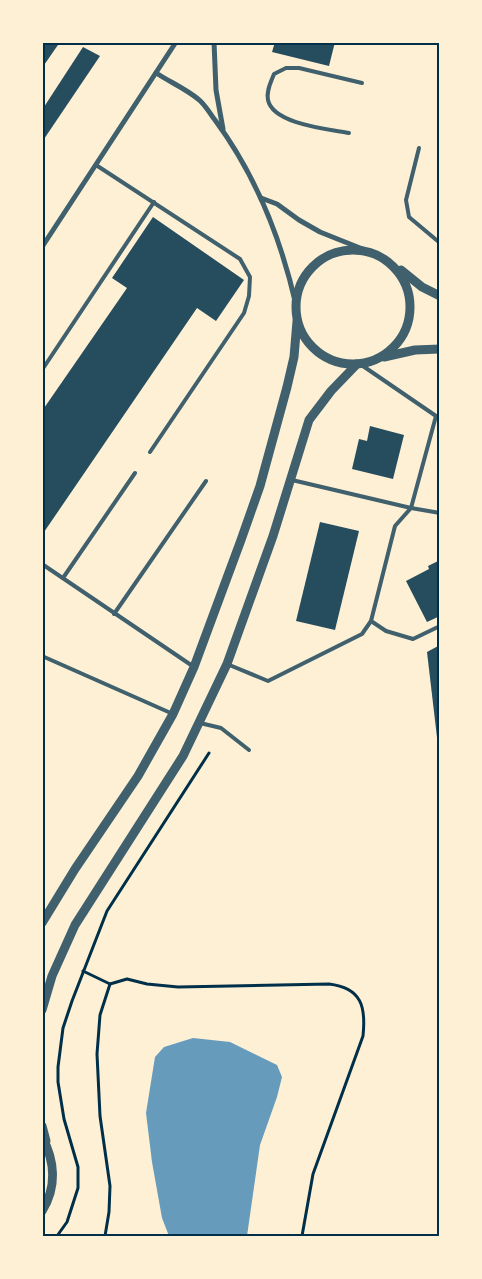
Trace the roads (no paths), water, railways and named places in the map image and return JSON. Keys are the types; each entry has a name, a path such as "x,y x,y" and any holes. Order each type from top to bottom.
{"street":[{"path":"42,247 176,42"},
{"path":"214,42 216,90 224,132"},
{"path":"156,74 200,100 224,132 262,198 266,215 285,263 296,305"},
{"path":"262,198 277,204 320,232 386,259 403,277 411,303 406,330 400,341 379,359"},
{"path":"42,923 75,869 138,776 173,714 194,667 260,486 294,357 298,288 306,273 318,261 332,253 348,249 365,250"},
{"path":"394,266 406,273 422,287 440,296"},
{"path":"297,321 302,334 310,345 320,354 344,364 358,364 415,350 440,349"},
{"path":"42,1010 52,976 75,925 183,756 227,664 292,480 309,420 331,391 358,364"},
{"path":"42,1126 52,1163 53,1178 51,1192 42,1211"},
{"path":"42,1137 48,1149"}],"lane":[{"path":"349,133 288,120 275,112 268,101 268,87 274,74 286,68 299,68 362,83"},
{"path":"419,148 406,200 409,217 440,243"},
{"path":"96,165 240,259 250,277 249,296 244,313 150,452"},
{"path":"42,370 154,202"},
{"path":"227,664 268,681 362,634 371,621 395,526 411,508 438,416 358,364"},
{"path":"63,578 135,473"},
{"path":"114,614 206,480"},
{"path":"292,480 440,514"},
{"path":"42,564 194,667"},
{"path":"371,621 386,631 413,639 440,626"},
{"path":"42,656 173,714"},
{"path":"200,723 221,728 249,750"}],"water":[{"path":"193,1038 230,1042 277,1065 282,1077 260,1145 247,1236 169,1236 162,1218 146,1113 155,1057 164,1047"}]}
